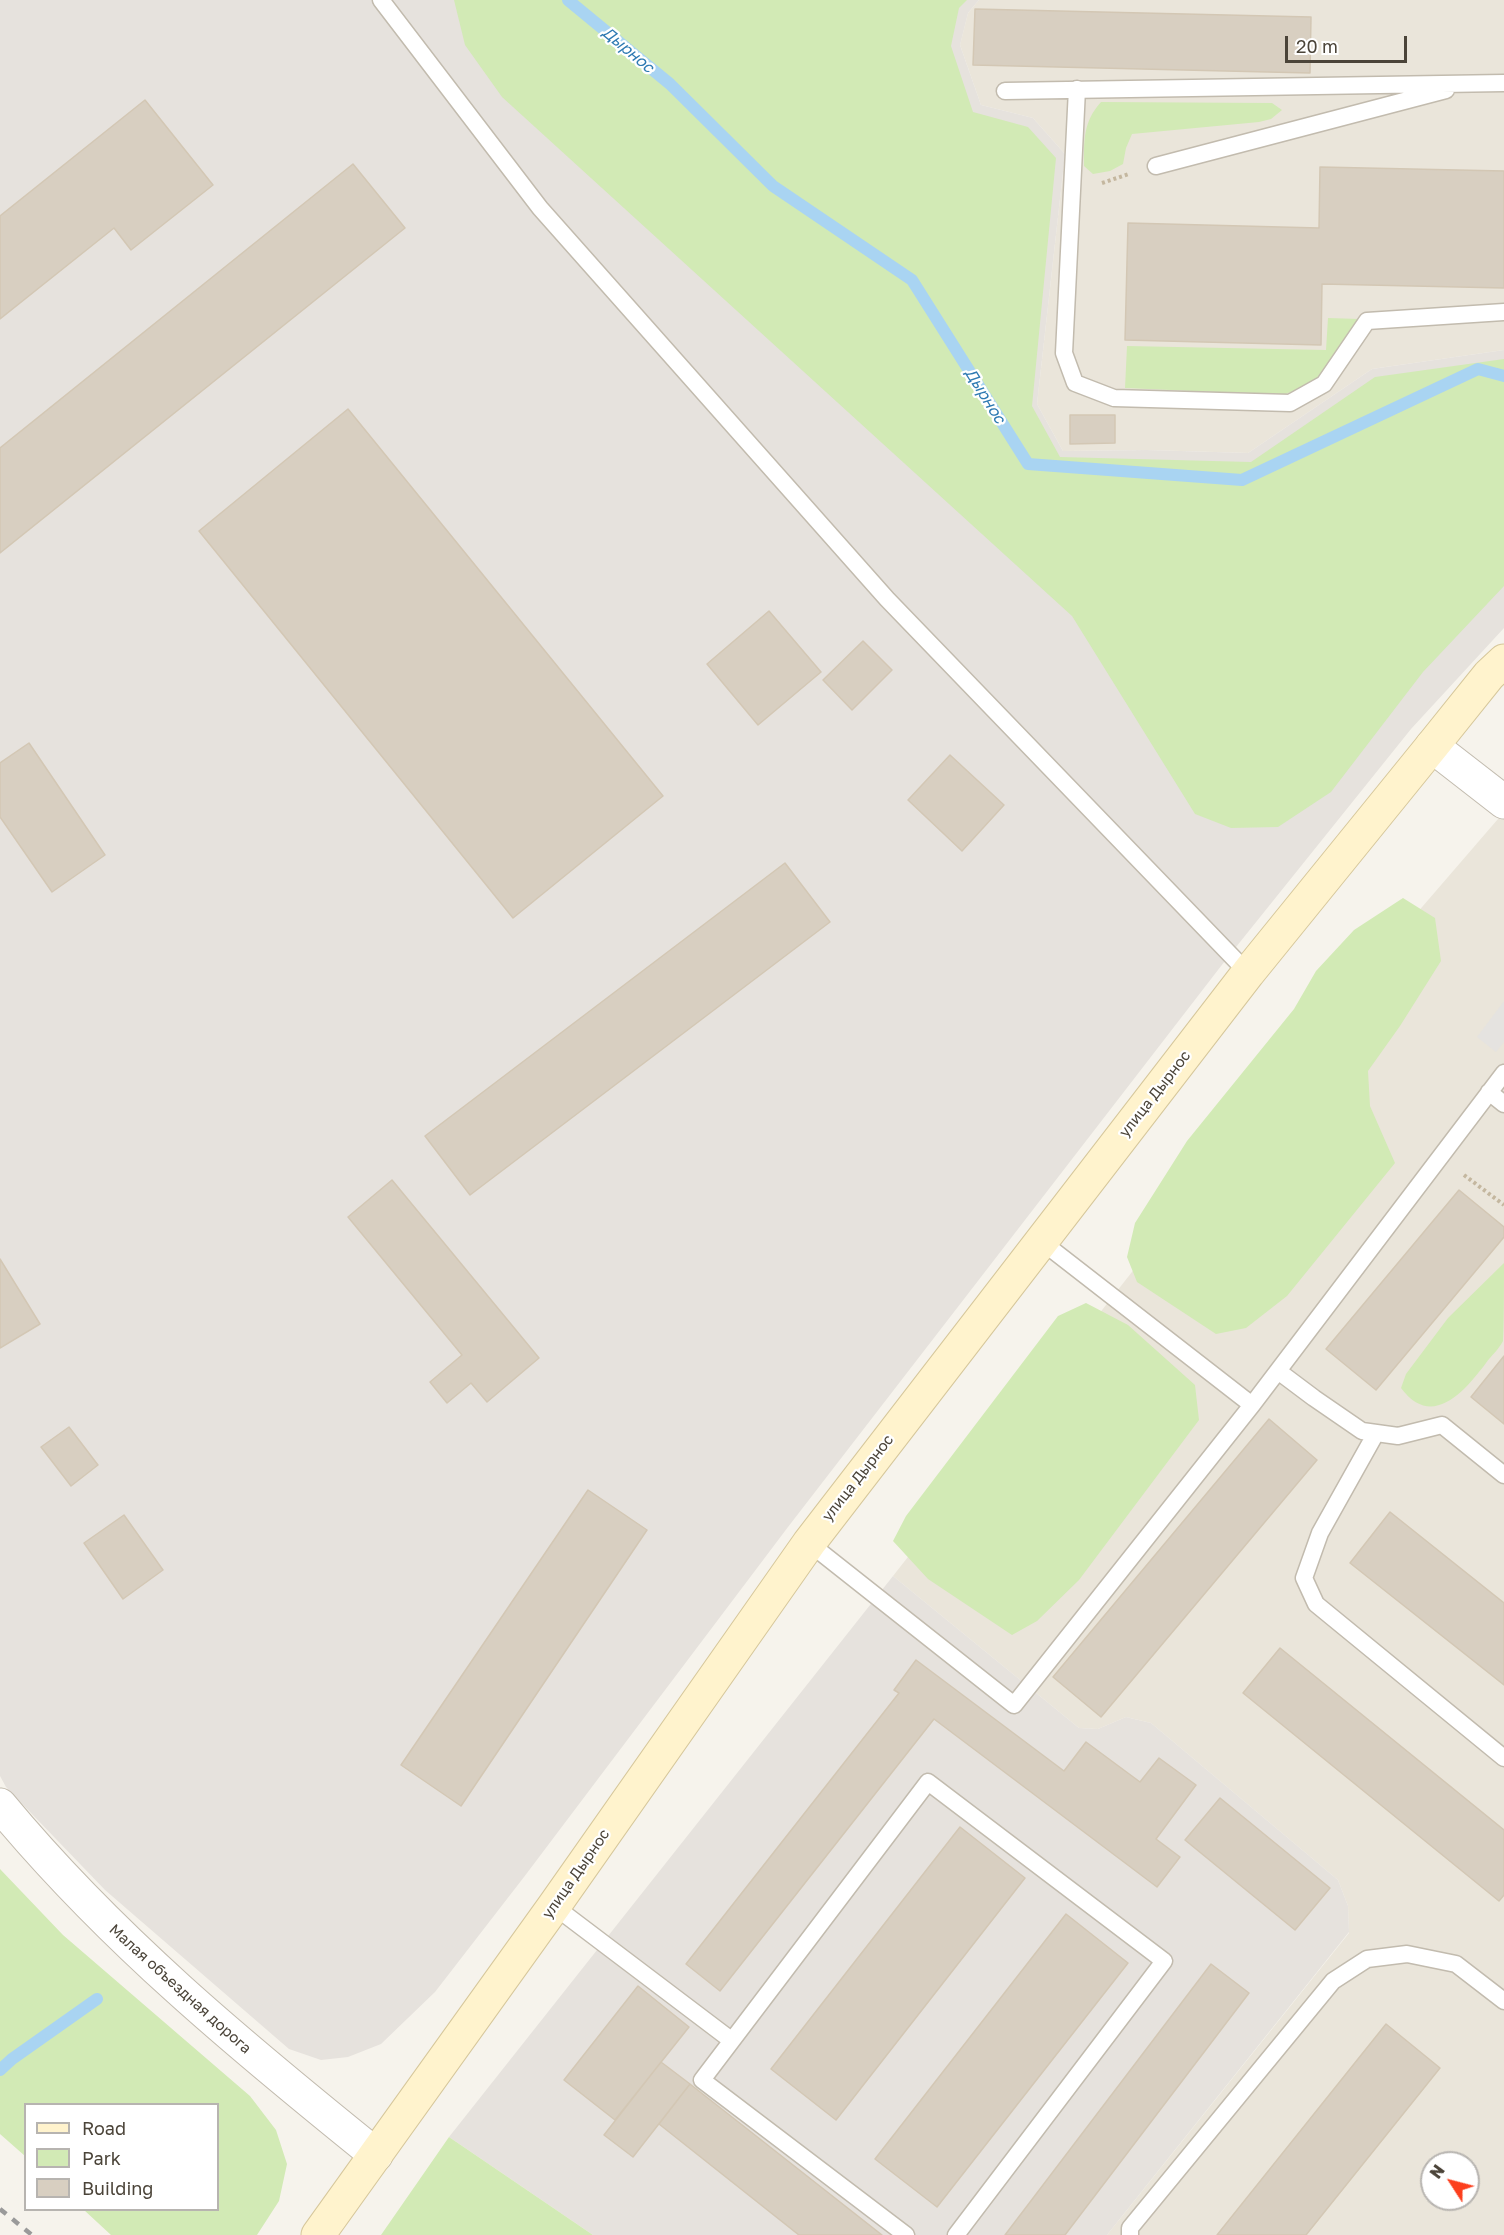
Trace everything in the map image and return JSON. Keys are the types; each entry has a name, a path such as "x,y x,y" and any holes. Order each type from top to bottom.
{"main road":[{"name":"улица Дырнос","path":"318,2235 554,1906 809,1543 1248,973 1504,661"}],"street":[{"path":"1432,746 1504,802"},
{"name":"Малая объездная дорога","path":"0,1805 112,1928 210,2019 375,2155"}],"lane":[{"path":"381,0 540,207 886,599 1248,973"},
{"path":"1156,166 1473,83"},
{"path":"1005,91 1504,83"},
{"path":"1077,89 1064,353 1075,383 1114,398 1290,403 1324,384 1367,321 1504,312"},
{"path":"809,1543 1014,1705 1252,1405 1504,1073"},
{"path":"1489,1092 1504,1104"},
{"path":"1041,1241 1252,1405"},
{"path":"1278,1371 1362,1431 1398,1436 1442,1425 1504,1475"},
{"path":"1376,1433 1320,1533 1304,1578 1316,1604 1504,1758"},
{"path":"906,2235 702,2080 928,1782 1164,1961 956,2235"},
{"path":"554,1906 731,2040"},
{"path":"1130,2235 1130,2228 1333,1981 1367,1959 1407,1954 1456,1964 1504,2001"}],"path":[{"path":"1072,192 1156,166"},
{"path":"1428,1172 1447,1169 1465,1175 1504,1205"}],"shaded area":[{"path":"0,0 979,0 968,13 960,45 981,105 1033,118 1065,154 1037,404 1063,451 1147,450 1248,453 1372,369 1504,350 1504,628 1411,729 1228,957 788,1527 435,1992 381,2044 348,2057 321,2060 289,2049 105,1890 6,1787 0,1776"},
{"path":"979,0 1504,0 1504,350 1372,369 1248,453 1147,450 1063,451 1037,404 1065,154 1033,118 981,105 960,45 968,13"},
{"path":"1504,812 1504,2235 1107,2235 1349,1933 1348,1906 1338,1880 1151,1723 1126,1717 1098,1729 1079,1728 893,1576 1385,950"},
{"path":"1504,1001 1504,1042 1496,1052 1477,1037"},
{"path":"893,1576 1079,1728 1098,1729 1126,1717 1151,1723 1338,1880 1348,1906 1349,1932 1107,2235 593,2235 449,2137"}],"green space":[{"path":"454,0 967,0 959,8 951,46 973,112 1028,127 1056,158 1032,406 1060,457 1251,462 1375,377 1504,359 1504,586 1423,672 1331,792 1278,827 1231,828 1195,814 1072,616 502,97 465,45"},
{"path":"1101,102 1272,103 1282,110 1271,119 1259,122 1132,134 1123,164 1110,171 1093,174 1084,166 1085,140 1088,124"},
{"path":"1328,318 1360,319 1328,367 1311,384 1283,395 1125,388 1127,346 1326,350"},
{"path":"1403,898 1435,918 1441,961 1368,1071 1370,1106 1395,1163 1287,1296 1246,1328 1216,1334 1137,1282 1127,1257 1135,1223 1187,1141 1294,1009 1316,971 1354,930"},
{"path":"1504,1263 1503,1341 1468,1385 1447,1402 1436,1406 1424,1406 1413,1400 1401,1388 1406,1374 1448,1318"},
{"path":"1086,1303 1128,1325 1195,1385 1199,1420 1079,1580 1037,1621 1012,1635 928,1579 893,1541 906,1516 1058,1316"},
{"path":"0,1869 63,1935 250,2096 276,2130 287,2164 279,2201 257,2235 111,2235 85,2211 219,2211 219,2103 24,2103 24,2155 0,2134"},
{"path":"449,2137 593,2235 381,2235"}],"building":[{"path":"975,9 1311,17 1310,73 973,65"},
{"path":"145,100 213,185 131,250 114,228 0,319 0,216"},
{"path":"353,164 405,228 0,553 0,448"},
{"path":"1320,167 1504,171 1504,288 1322,284 1321,345 1125,340 1128,223 1319,228"},
{"path":"348,409 663,796 513,918 199,531"},
{"path":"1070,415 1115,415 1115,443 1070,444"},
{"path":"769,611 821,672 758,725 707,664"},
{"path":"863,641 892,670 852,710 823,680"},
{"path":"29,743 105,855 52,892 0,817 0,763"},
{"path":"950,755 1004,805 962,851 908,800"},
{"path":"785,863 830,922 470,1195 425,1136"},
{"path":"392,1180 539,1358 487,1402 471,1383 447,1403 430,1382 462,1355 348,1217"},
{"path":"1459,1190 1504,1227 1504,1237 1376,1390 1326,1349"},
{"path":"0,1259 40,1324 0,1348"},
{"path":"1504,1356 1504,1424 1471,1397"},
{"path":"1269,1419 1317,1460 1101,1717 1053,1677"},
{"path":"69,1427 98,1465 71,1486 41,1447"},
{"path":"588,1490 647,1530 461,1806 401,1765"},
{"path":"1390,1512 1504,1603 1504,1685 1350,1563"},
{"path":"124,1515 163,1570 123,1599 84,1543"},
{"path":"1280,1648 1504,1830 1504,1895 1499,1901 1243,1693"},
{"path":"916,1660 1064,1771 1086,1742 1140,1782 1159,1758 1196,1785 1156,1839 1180,1857 1157,1887 934,1719 720,1991 686,1964 899,1693 894,1690"},
{"path":"1220,1798 1330,1888 1295,1930 1185,1840"},
{"path":"960,1827 1025,1878 836,2120 771,2069"},
{"path":"1066,1914 1128,1963 937,2207 875,2159"},
{"path":"1211,1964 1249,1993 1065,2235 1005,2235"},
{"path":"638,1986 689,2027 615,2120 564,2080"},
{"path":"1386,2024 1440,2068 1306,2235 1217,2235"},
{"path":"661,2062 690,2084 633,2157 604,2135"},
{"path":"690,2084 882,2235 799,2235 659,2124"}],"waterway":[{"name":"Дырнос","path":"568,0 670,84 773,186 912,280 1028,464 1242,480 1478,369 1504,376"},
{"path":"0,2070 97,1999"}],"railway":[{"path":"0,2209 32,2235"}]}
